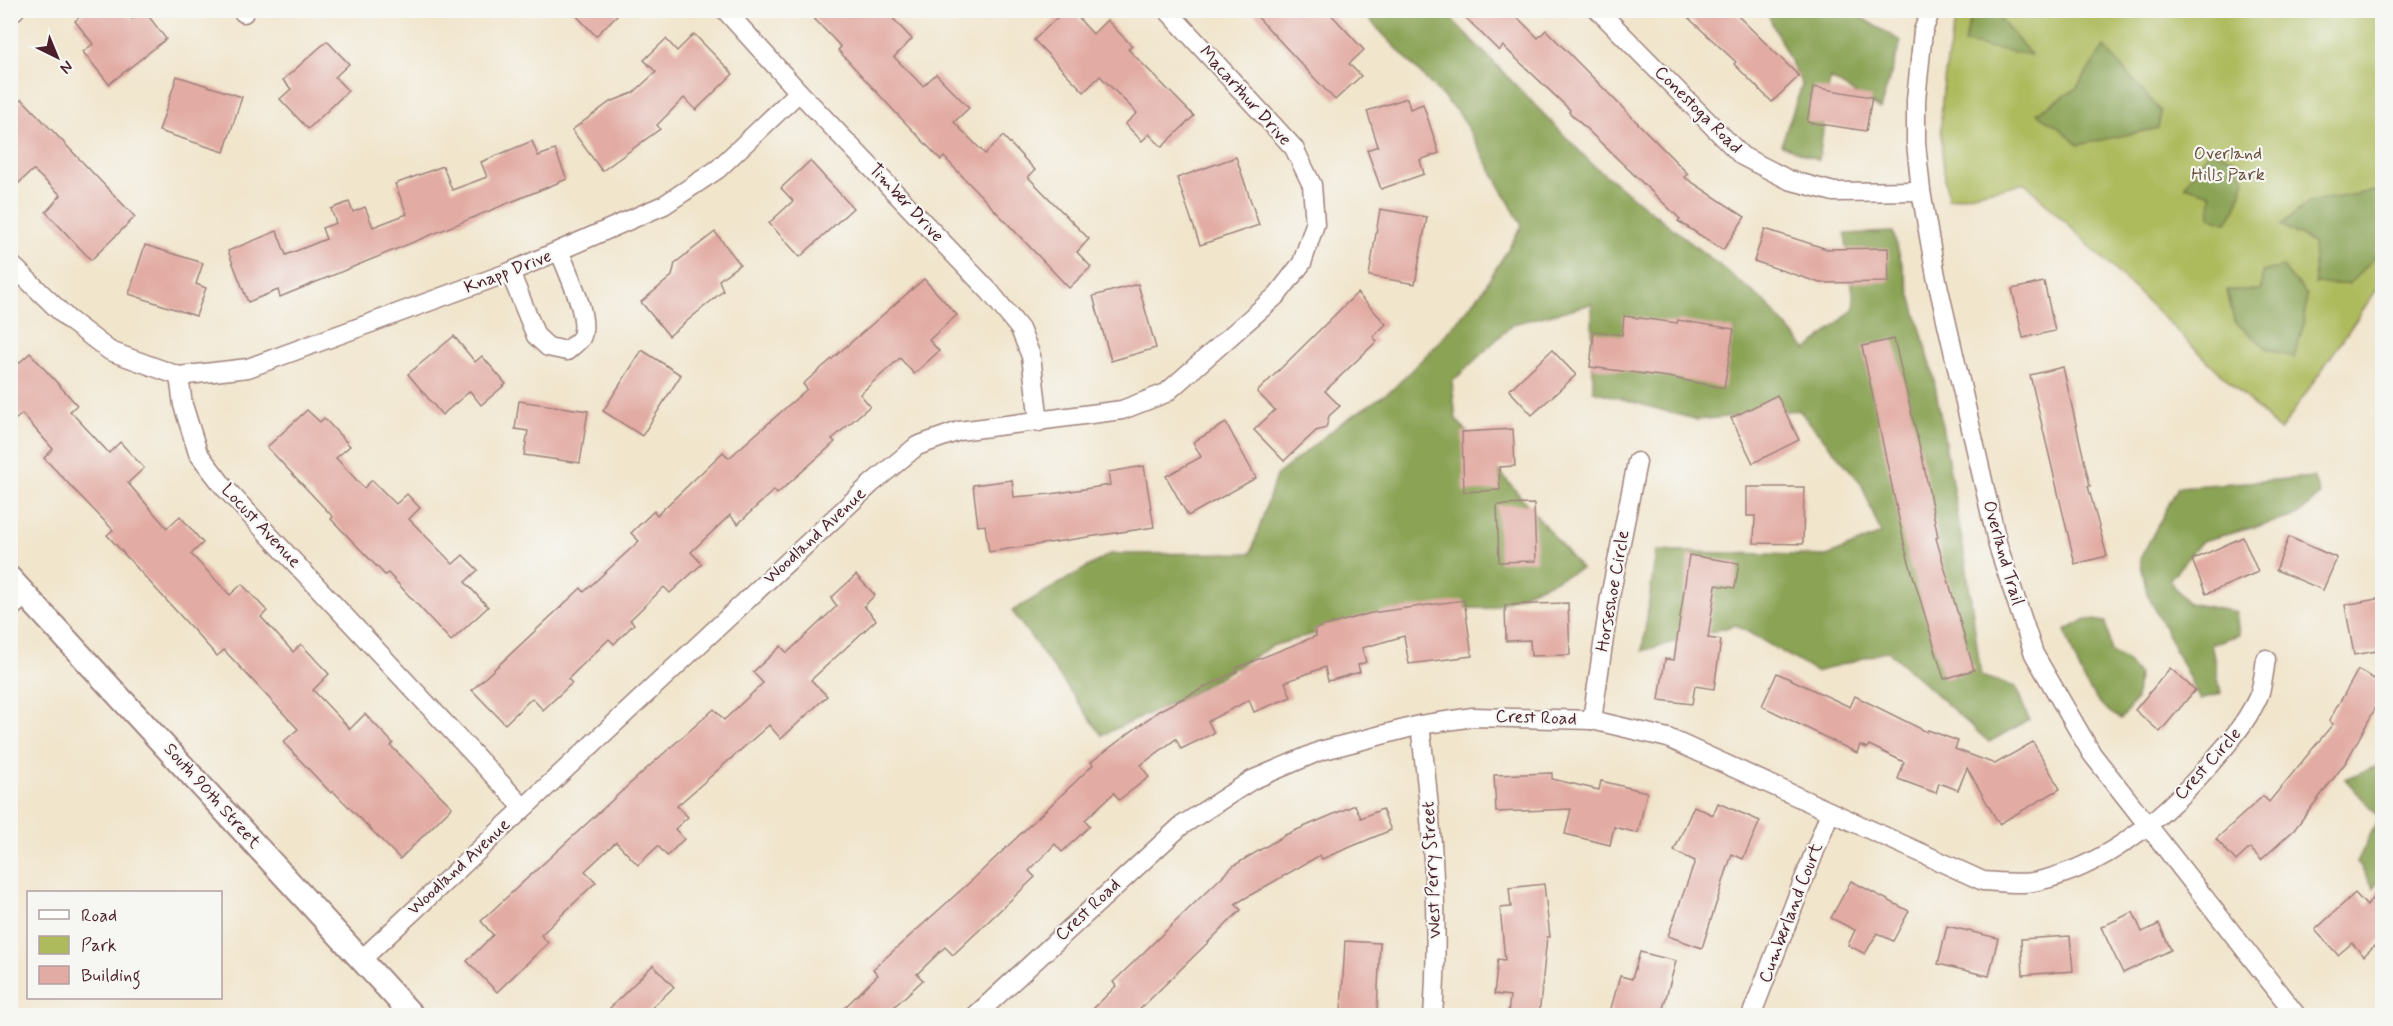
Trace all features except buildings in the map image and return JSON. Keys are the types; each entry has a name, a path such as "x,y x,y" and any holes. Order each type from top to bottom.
{"street":[{"path":"10,14 15,10"},
{"name":"Timber Drive","path":"725,10 799,92 990,292 1020,329 1031,357 1040,422"},
{"name":"Macarthur Drive","path":"1167,10 1294,148 1312,185 1315,224"},
{"name":"Conestoga Road","path":"1599,10 1742,156 1789,180 1834,192 1921,191"},
{"name":"Overland Trail","path":"1931,10 1923,31 1916,100 1916,142 1921,191 1936,276 1998,546 2034,654 2092,754 2297,1016"},
{"name":"Knapp Drive","path":"180,376 248,368 510,272 664,205 718,169 799,92"},
{"name":"Woodland Avenue","path":"361,960 871,483 917,446 958,431 1122,410 1166,393 1277,295 1302,263 1315,224"},
{"path":"510,272 536,336 548,347 567,351 581,338 584,324 581,306 560,252"},
{"path":"10,262 68,319 110,351 180,376"},
{"name":"Locust Avenue","path":"180,376 183,405 198,453 224,487 523,807"},
{"name":"Horseshoe Circle","path":"1592,720 1610,597 1637,462"},
{"name":"South 90th Street","path":"10,578 18,602 413,1016"},
{"name":"Crest Circle","path":"2147,826 2198,778 2241,728 2259,694 2266,659"},
{"name":"Crest Road","path":"975,1016 1180,826 1252,780 1320,750 1420,725 1473,717 1592,720 1668,738 1730,764 1983,881 2037,882 2091,863 2147,826"},
{"name":"West Perry Street","path":"1420,725 1433,845 1437,964 1433,1016"},
{"name":"Cumberland Court","path":"1751,1016 1830,812"}],"green space":[{"path":"1361,11 1444,11 1593,165 1764,301 1807,350 1855,308 1845,234 1893,232 1933,373 1967,570 1981,676 2016,687 2029,720 1989,742 1888,651 1816,672 1736,625 1642,651 1656,551 1827,556 1881,534 1861,483 1799,410 1697,420 1593,391 1592,304 1513,324 1452,382 1456,419 1581,569 1491,608 1400,609 1272,646 1185,697 1102,735 1012,611 1110,554 1251,553 1276,476 1341,423 1392,390 1439,342 1481,293 1522,226 1461,116"},
{"path":"1766,11 1850,11 1901,41 1880,109 1830,78 1819,160 1781,145 1802,85"},
{"name":"Overland Hills Park","path":"1958,11 2382,11 2382,282 2280,431 2025,183 1948,199 1942,150 1942,105 1947,60"},
{"path":"1973,11 2017,11 2000,19 2031,55 1964,43"},
{"path":"2104,47 2161,112 2158,128 2078,145 2058,127 2037,113 2076,89"},
{"path":"2210,148 2235,160 2245,180 2236,208 2227,222 2210,217 2211,194 2185,186"},
{"path":"2382,190 2382,255 2378,254 2349,284 2315,284 2313,243 2281,225 2309,202"},
{"path":"2282,267 2307,295 2303,327 2294,358 2267,348 2234,321 2227,290 2261,290 2262,272"},
{"path":"2314,477 2320,495 2297,516 2202,541 2169,580 2188,603 2236,612 2239,635 2211,644 2221,693 2200,700 2147,593 2140,559 2178,487"},
{"path":"2086,619 2106,622 2111,652 2126,660 2138,674 2136,700 2121,719 2099,703 2091,692 2079,669 2065,631"},
{"path":"2382,764 2382,877 2374,888 2357,862 2379,817 2345,779"}]}
